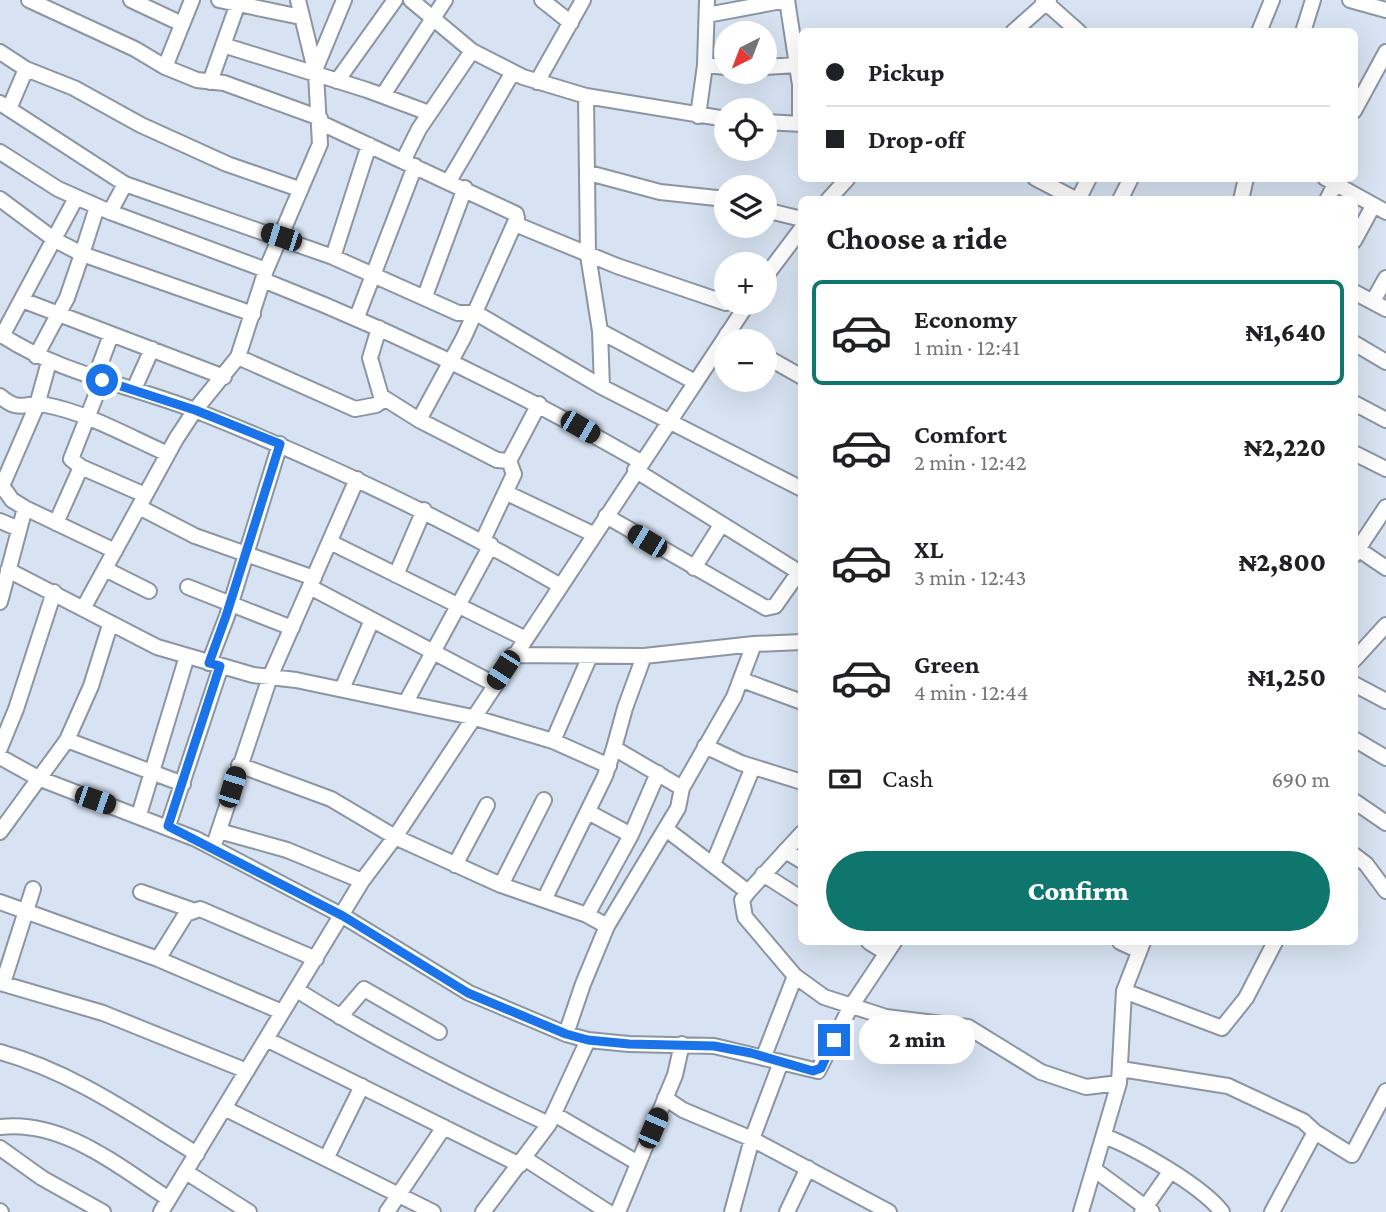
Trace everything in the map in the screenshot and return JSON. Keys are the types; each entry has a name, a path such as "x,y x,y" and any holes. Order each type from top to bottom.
{"street":[{"path":"29,0 135,49 186,78 224,83 320,120 513,210 517,218 475,313 419,420"},
{"path":"131,0 182,24"},
{"path":"165,67 192,0"},
{"path":"219,0 301,18"},
{"path":"83,607 195,410 238,357 264,275 320,144 315,72 298,0"},
{"path":"315,72 344,0"},
{"path":"337,80 395,0"},
{"path":"411,0 472,51 537,82 586,96 714,118"},
{"path":"383,95 445,0"},
{"path":"542,0 571,23"},
{"path":"537,82 583,0"},
{"path":"698,116 705,65 707,7 787,0 798,74"},
{"path":"1261,28 1272,0"},
{"path":"1304,28 1313,0"},
{"path":"1350,0 1386,10"},
{"path":"1017,28 1047,1 1075,28"},
{"path":"210,82 237,6"},
{"path":"223,45 315,72 429,113"},
{"path":"357,317 374,276 409,163 429,113 472,51"},
{"path":"0,52 26,69 74,88 141,125 227,164 299,189"},
{"path":"1358,104 1386,52"},
{"path":"705,65 714,66"},
{"path":"777,66 797,65"},
{"path":"26,69 5,106 125,184 333,257 458,313 475,313 602,387 798,487"},
{"path":"449,181 513,72"},
{"path":"586,96 588,255 600,331 602,387"},
{"path":"777,123 798,124"},
{"path":"333,257 369,145"},
{"path":"0,152 37,178 76,198 264,275 539,404 638,466 721,525 798,572"},
{"path":"589,173 660,192 714,198"},
{"path":"832,196 844,182"},
{"path":"1042,182 1069,196"},
{"path":"1332,182 1357,196"},
{"path":"115,551 25,509 12,500 1,484 37,405 43,359 58,315 75,279 82,254 104,210 125,184"},
{"path":"425,296 465,188"},
{"path":"1358,197 1380,209 1358,236"},
{"path":"76,198 1,335 43,359 195,410 280,444 424,510 559,585"},
{"path":"0,199 55,240 82,254 253,314"},
{"path":"777,213 798,218"},
{"path":"515,223 588,255 714,299"},
{"path":"777,263 798,237"},
{"path":"1358,294 1379,305 1386,278"},
{"path":"22,300 224,377"},
{"path":"379,328 370,358 377,387 385,399 419,420 497,460 509,461"},
{"path":"600,331 695,382"},
{"path":"111,335 99,379 70,455 73,462 142,501 195,536 246,554 312,583 372,620 494,684"},
{"path":"134,389 152,349"},
{"path":"1358,349 1384,357"},
{"path":"238,357 355,410 376,405 385,399"},
{"path":"161,1212 362,881 395,837 638,466 695,382 714,360"},
{"path":"777,363 798,375"},
{"path":"0,396 18,407 37,405 85,417 168,454"},
{"path":"406,702 487,543 514,474 509,461 539,404"},
{"path":"1358,405 1386,420"},
{"path":"168,826 183,784 230,603 280,444"},
{"path":"1358,455 1386,469"},
{"path":"56,523 81,467"},
{"path":"213,848 270,677 357,479"},
{"path":"507,493 593,534"},
{"path":"0,602 6,564 25,509"},
{"path":"396,575 424,510"},
{"path":"1358,549 1385,513"},
{"path":"606,516 771,609 798,575"},
{"path":"0,521 19,529"},
{"path":"694,568 721,525"},
{"path":"330,542 524,638"},
{"path":"1358,553 1386,568"},
{"path":"6,564 110,625 157,648 270,677 472,717 553,741 609,766"},
{"path":"105,569 149,591"},
{"path":"188,587 292,628"},
{"path":"0,748 16,709 54,592"},
{"path":"342,690 372,620"},
{"path":"0,832 67,740 91,686 110,625"},
{"path":"1358,656 1386,625"},
{"path":"513,655 644,656 754,644 798,642"},
{"path":"566,1034 607,926 678,808 682,788 742,680 754,644"},
{"path":"139,815 154,774 187,656"},
{"path":"553,741 590,656"},
{"path":"545,898 609,766 625,708 644,656"},
{"path":"742,680 798,701"},
{"path":"1358,686 1386,701"},
{"path":"67,740 183,784"},
{"path":"1358,741 1386,758"},
{"path":"705,746 798,781"},
{"path":"614,748 682,788"},
{"path":"0,757 38,778 168,826 343,916 468,993 566,1034 588,1040 714,1046 818,1071 850,1007 889,947"},
{"path":"239,765 340,803 395,837 501,885 545,898 607,926"},
{"path":"713,864 753,766"},
{"path":"587,915 631,835 658,773"},
{"path":"501,885 544,800"},
{"path":"1358,804 1386,823"},
{"path":"455,864 486,805"},
{"path":"589,812 631,835"},
{"path":"666,829 748,892"},
{"path":"219,831 287,850 362,881"},
{"path":"798,837 742,900 745,917 795,976 824,997 850,1007 928,1024 968,1027 1041,1072 1086,1087 1120,1076 1228,1086 1303,1121 1315,1132 1352,1155 1381,1112 1386,1091"},
{"path":"785,851 798,859"},
{"path":"1358,859 1366,864 1386,891"},
{"path":"764,874 798,896"},
{"path":"33,889 1,983 103,1013 247,1071"},
{"path":"141,892 191,911 200,909 316,959"},
{"path":"0,902 26,909 158,959 282,1012"},
{"path":"158,959 191,911"},
{"path":"1084,1210 1120,1076 1124,991 1140,945"},
{"path":"1124,991 1222,1028 1246,998 1273,945"},
{"path":"764,1056 795,976"},
{"path":"297,989 340,1017 471,1088 551,1119 638,1163"},
{"path":"340,1017 364,989 439,1032"},
{"path":"266,1039 444,1127 522,1162 608,1212"},
{"path":"502,1212 486,1208 551,1119 588,1040"},
{"path":"618,1212 675,1075 682,1044"},
{"path":"0,1052 29,1060 81,1082 197,1154"},
{"path":"733,1211 752,1139 781,1062"},
{"path":"326,1159 362,1086"},
{"path":"665,1098 683,1110 752,1139 808,1168 864,1206 889,1212"},
{"path":"225,1108 433,1212"},
{"path":"0,1127 21,1126 57,1133 91,1150 169,1199"},
{"path":"387,1212 444,1127"},
{"path":"1272,1212 1315,1132"},
{"path":"1104,1136 1198,1188 1222,1212"},
{"path":"0,1148 42,1178 103,1212"},
{"path":"787,1212 808,1168"},
{"path":"1095,1170 1146,1210 1170,1172"},
{"path":"186,1172 249,1212"}],"route":[{"path":"102,380 195,410 280,444 209,663 220,666 168,826 343,916 468,993 566,1034 588,1040 629,1044 714,1046 751,1053 813,1071 821,1068 834,1040"}]}
